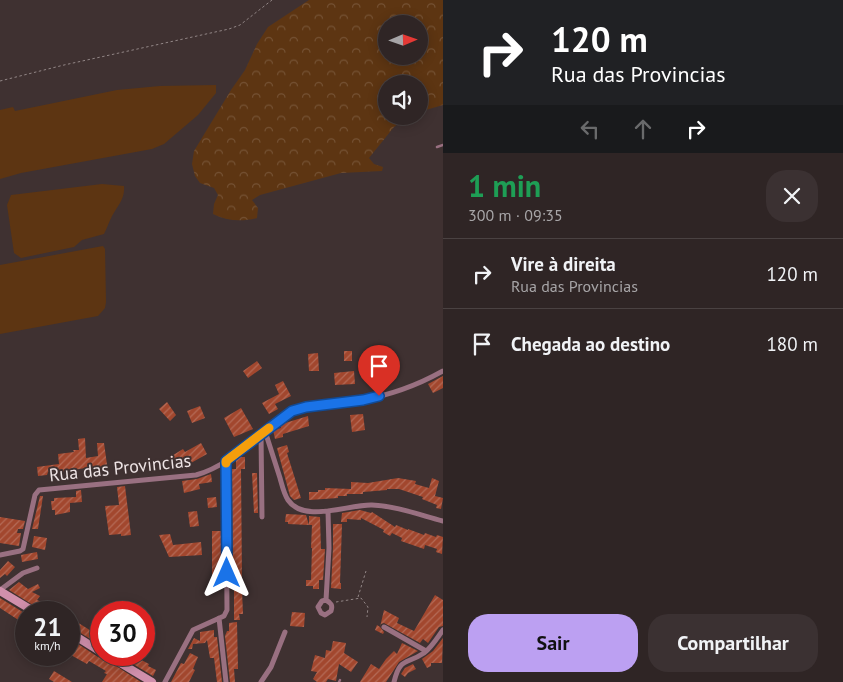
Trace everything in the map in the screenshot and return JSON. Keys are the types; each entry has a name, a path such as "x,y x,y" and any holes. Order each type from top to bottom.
{"street":[{"name":"Rua das Provincias","path":"0,555 23,549 35,495 39,490 196,475 217,467 286,415 297,409 363,400 410,387 443,371"},
{"path":"263,432 288,500 296,508 305,511 328,511 360,505 384,506 443,521"},
{"path":"262,517 263,432"},
{"path":"165,682 193,630 221,617 227,610 226,461"},
{"path":"328,511 328,601"},
{"path":"17,601 0,591 23,573 37,568"},
{"path":"221,617 226,682"},
{"path":"384,627 426,651"},
{"path":"394,682 396,670 400,665 426,651 443,630"},
{"path":"261,682 271,667 285,632"},
{"path":"125,666 152,682"}],"lane":[{"path":"437,147 443,145"}],"path":[{"path":"0,81 229,29 240,25 272,0"},
{"path":"358,598 366,571"},
{"path":"328,601 341,602 361,598 367,604 367,617"}],"green space":[{"path":"309,0 443,0 443,105 428,109 428,75 378,75 378,125 397,125 369,158 374,164 383,167 382,171 341,173 260,195 252,200 258,208 257,218 240,220 218,216 213,214 214,204 218,195 214,188 200,183 195,176 192,164 194,151 245,70 257,44 268,27"},
{"path":"216,85 216,93 198,115 164,144 152,149 21,173 0,179 0,110 13,107 15,111 117,90 160,86"},
{"path":"102,184 124,186 122,198 104,234 82,240 74,247 21,258 14,253 7,205 11,195"},
{"path":"103,246 105,249 106,302 105,308 98,316 0,334 0,265"}],"building":[{"path":"344,351 352,351 352,361 344,361"},
{"path":"318,353 319,371 309,371 308,354"},
{"path":"257,361 262,368 248,378 243,371"},
{"path":"354,371 355,384 335,385 334,373"},
{"path":"443,376 443,388 433,393 428,384"},
{"path":"283,381 291,396 275,404 278,409 269,414 262,403 279,394 275,385"},
{"path":"167,402 176,415 170,421 159,409"},
{"path":"200,406 205,418 192,423 187,411"},
{"path":"241,408 253,429 234,437 224,418"},
{"path":"363,414 365,430 352,432 350,415"},
{"path":"308,416 309,426 283,434 283,437 275,439 273,430 281,428 280,425"},
{"path":"85,438 86,458 98,456 97,443 104,443 108,472 92,474 91,467 50,474 48,472 47,475 38,476 37,467 59,464 58,454 79,450 78,439"},
{"path":"201,443 207,454 191,463 188,458 175,466 170,457 183,449 185,452"},
{"path":"287,445 289,452 287,453 301,498 294,500 290,496 277,448"},
{"path":"239,457 245,457 245,469 241,469 242,581 233,581 232,469 236,469 236,460"},
{"path":"252,473 257,473 258,513 254,513"},
{"path":"211,474 212,482 199,484 200,489 184,493 182,481 197,479"},
{"path":"398,478 416,481 415,484 429,488 432,478 439,481 435,496 443,498 441,509 436,508 437,505 422,499 423,497 399,489 363,492 363,494 347,494 347,496 338,496 338,498 309,500 309,492 318,492 318,490 325,490 325,488 351,489 351,482 368,483"},
{"path":"125,486 131,535 109,535 105,506 119,505 117,487"},
{"path":"81,490 82,502 70,503 70,512 55,515 55,510 52,510 51,501 54,501 54,498 76,497 76,491"},
{"path":"40,496 43,496 38,529 32,529"},
{"path":"216,497 217,507 208,508 207,498"},
{"path":"360,510 372,512 395,527 396,525 424,535 425,533 436,537 437,535 443,537 442,554 436,552 437,549 425,545 424,549 401,541 402,538 392,533 390,536 383,532 384,530 361,518 361,520 347,519 347,522 341,522 342,513"},
{"path":"197,511 199,526 190,527 188,512"},
{"path":"286,514 306,515 309,525 288,524 288,522 285,522"},
{"path":"309,516 320,517 321,549 325,549 323,580 319,580 319,589 313,589 313,586 306,586 306,580 311,580 312,525 309,525"},
{"path":"0,517 25,521 23,529 18,529 17,533 21,533 19,546 0,543"},
{"path":"333,524 342,524 341,589 331,588"},
{"path":"212,531 221,531 221,581 212,581"},
{"path":"170,534 173,545 201,542 202,555 169,557 159,535"},
{"path":"34,536 47,538 45,550 32,547"},
{"path":"37,552 38,559 22,562 21,555"},
{"path":"8,561 15,567 7,576 5,574 0,578 0,570"},
{"path":"19,582 28,589 38,584 40,588 32,592 40,596 37,600 39,601 26,601 9,590"},
{"path":"234,590 242,590 243,614 239,614 240,620 234,620"},
{"path":"435,595 443,600 443,626 439,627 428,643 423,639 420,643 384,623 380,627 384,610 399,618 397,623 414,631"},
{"path":"0,598 15,607 15,618 0,608"},
{"path":"292,612 305,613 304,627 290,626"},
{"path":"237,622 238,669 234,669 235,682 230,682 225,636 227,631 229,631 229,623"},
{"path":"80,624 90,630 90,639 80,633"},
{"path":"377,625 384,632 383,634 375,630"},
{"path":"214,630 214,637 217,637 222,682 217,682 214,658 210,658 207,640 205,643 193,644 192,649 188,649 194,638 200,641 200,632"},
{"path":"443,638 442,663 431,663 431,666 427,668 422,659 433,651"},
{"path":"333,641 346,643 344,653 358,662 351,672 339,664 336,681 328,679 326,682 317,682 313,679 317,672 311,671 315,655 325,658 326,650 331,651"},
{"path":"402,643 418,651 399,662 386,682 360,682 371,664 379,669 394,651 397,654"},
{"path":"80,645 90,652 90,662 87,664 80,660"},
{"path":"190,653 198,657 193,669 195,670 189,682 171,682 181,663 184,664"},
{"path":"413,664 416,669 405,677 401,674 405,668"},
{"path":"98,666 116,666 141,682 102,682 107,674 104,673 106,671"},
{"path":"136,666 148,666 156,670 153,676"},
{"path":"54,671 72,682 54,682 49,679"}],"slow traffic":[{"path":"226,463 226,461 269,428"}],"route":[{"path":"227,573 226,461 292,411 306,407 363,400 379,396"}]}
